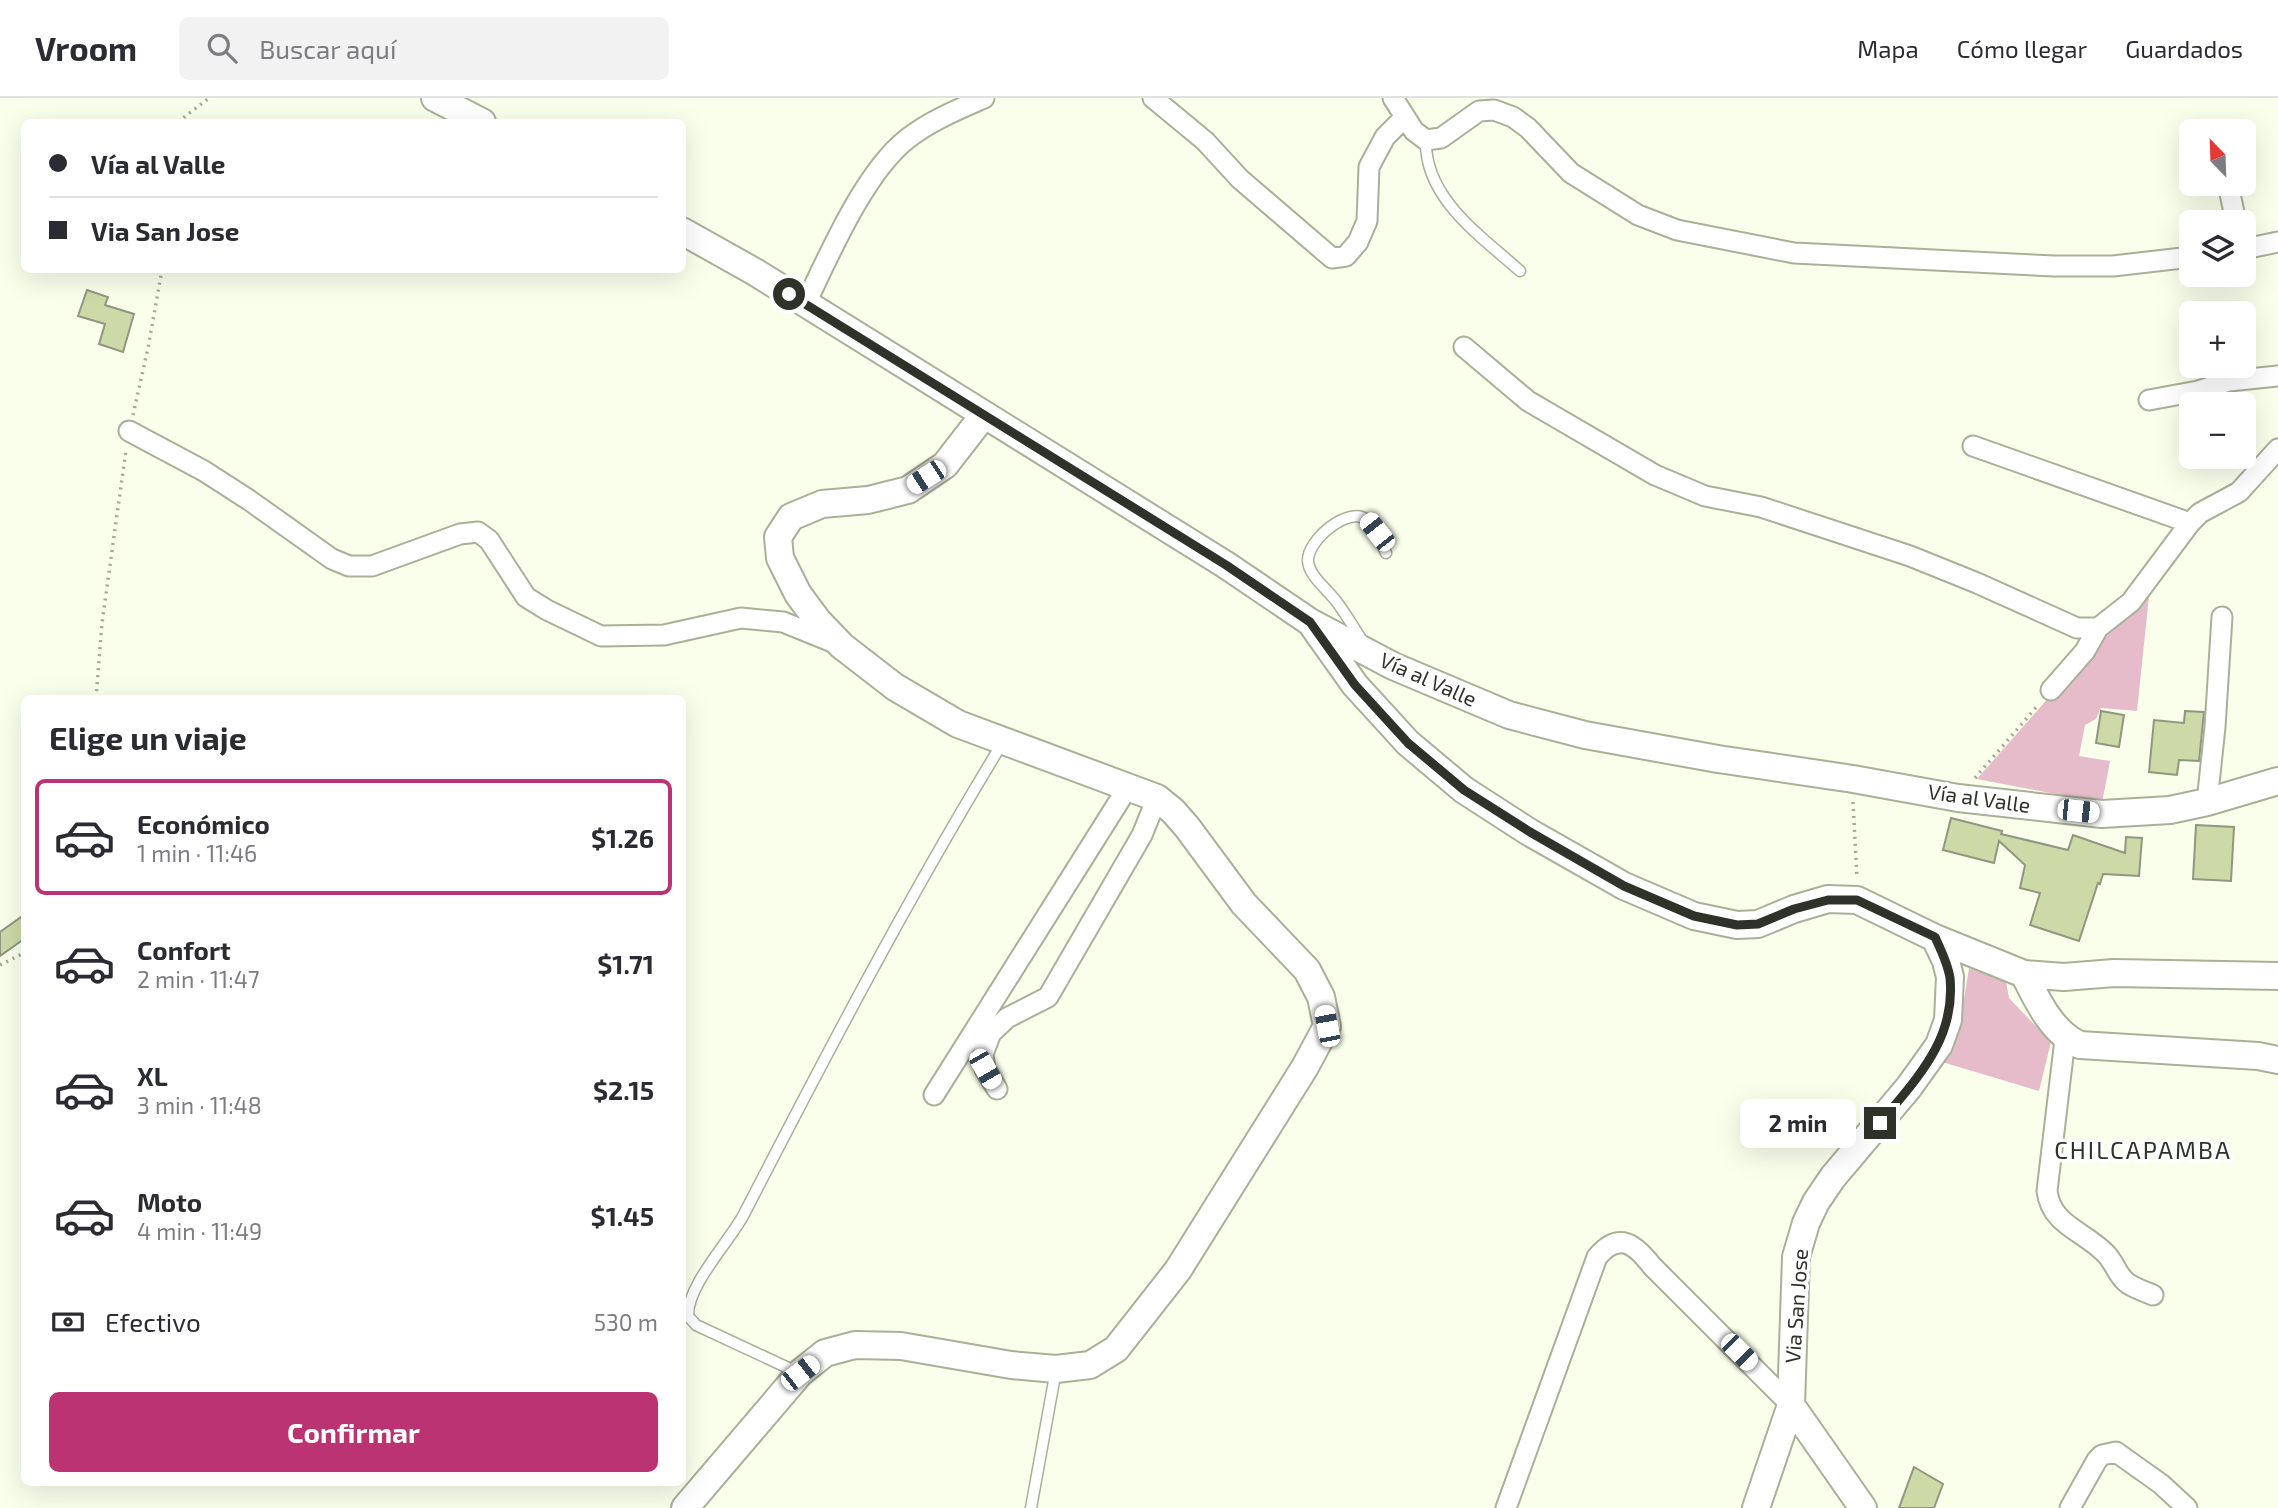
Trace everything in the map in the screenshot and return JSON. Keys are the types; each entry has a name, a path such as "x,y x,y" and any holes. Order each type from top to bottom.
{"street":[{"path":"435,98 476,119"},
{"path":"806,305 835,241 883,162 906,140 931,123 984,98"},
{"path":"1153,98 1205,141 1240,179 1332,258 1346,256 1358,242 1367,221 1369,167 1385,137 1404,118"},
{"path":"1393,98 1414,131 1426,140 1441,138 1479,111 1494,110 1513,117 1528,128 1572,173 1637,215 1677,230 1794,253 2054,266 2113,266 2179,258"},
{"name":"Vía al Valle","path":"686,233 755,272 1226,565 1310,622 1371,654 1509,715 1585,735 1718,759 1958,798 2102,814 2170,810 2278,781"},
{"path":"2256,247 2278,242"},
{"path":"1464,347 1528,401 1655,475 1705,496 1761,507 1910,556 2077,628 2098,628"},
{"path":"2149,400 2198,391 2229,381 2278,376"},
{"path":"685,1508 800,1373 825,1353 855,1345 901,1346 985,1361 1056,1369 1090,1366 1116,1349 1178,1270 1305,1067 1327,1026 1321,997 1307,970 1244,904 1187,827 1157,797 947,718 895,687 842,646 818,621 798,594 780,558 778,537 791,517 822,504 868,499 908,490 945,465 983,416"},
{"path":"129,431 204,471 332,559 349,566 372,566 460,534 478,532 489,540 526,597 601,636 664,635 741,618 783,622 842,646"},
{"path":"1973,446 2190,523"},
{"path":"2051,690 2085,650 2098,628 2131,603 2190,523 2200,513 2239,492 2278,449"},
{"path":"2207,802 2222,617"},
{"path":"1310,622 1355,685 1408,743 1464,790 1624,886 1694,916 1737,925 1758,924 1794,909 1828,900 1857,900 1935,937 2024,974 2064,977 2113,973 2278,976"},
{"path":"934,1095 1128,787"},
{"path":"996,1089 985,1069 983,1054 991,1034 1007,1018 1048,997 1142,835 1157,797"},
{"name":"Via San Jose","path":"1756,1508 1791,1405 1796,1257 1806,1223 1833,1177 1909,1087 1939,1045 1948,1020 1950,977 1935,937"},
{"path":"2024,974 2034,994 2065,1039 2080,1045 2258,1056 2278,1060"},
{"path":"2065,1039 2047,1191 2050,1206 2061,1222 2092,1241 2108,1255 2125,1283 2153,1295"},
{"path":"1506,1508 1597,1257 1605,1247 1615,1243 1626,1243 1638,1248 1652,1266 1791,1405 1863,1508"},
{"path":"2070,1508 2097,1460 2107,1453 2116,1452 2161,1484 2187,1508"}],"lane":[{"path":"1426,140 1426,157 1435,184 1454,210 1520,271"},
{"path":"1371,654 1337,602 1312,572 1308,559 1313,545 1328,527 1353,515 1366,518 1377,532 1386,553"},
{"path":"800,1373 696,1325 688,1316 692,1294 740,1222 889,937 1004,741"},
{"path":"1031,1508 1056,1369"}],"path":[{"path":"182,119 209,98"},
{"path":"96,695 118,492 161,273"},
{"path":"1958,798 2051,690"},
{"path":"1853,779 1857,900"},
{"path":"0,965 21,954"}],"shaded area":[{"path":"2149,596 2137,711 2101,708 2096,719 2085,725 2079,756 2110,761 2102,803 1977,779 2108,630"},
{"path":"1969,968 2006,982 2009,998 2051,1042 2039,1091 1942,1062 1962,1012"}],"building":[{"path":"87,290 108,297 105,305 134,314 123,352 99,344 105,324 78,316"},
{"path":"2101,711 2124,715 2119,747 2096,743"},
{"path":"2185,711 2204,712 2199,761 2179,760 2177,775 2149,772 2154,720 2184,723"},
{"path":"1951,818 2002,831 2001,834 2068,850 2073,835 2125,853 2126,837 2142,838 2139,876 2103,874 2079,941 2030,925 2040,893 2020,888 2025,865 1999,841 1994,863 1943,850"},
{"path":"2196,825 2234,827 2231,881 2193,879"},
{"path":"21,917 21,941 0,956 0,932"},
{"path":"1914,1467 1943,1484 1934,1508 1899,1508"}],"district":[{"name":"CHILCAPAMBA","path":"2143,1151"}],"route":[{"path":"789,294 1226,565 1310,622 1355,685 1408,743 1464,790 1624,886 1694,916 1737,925 1758,924 1794,909 1828,900 1857,900 1935,937 1950,977 1948,1020 1939,1045 1880,1123"}]}
